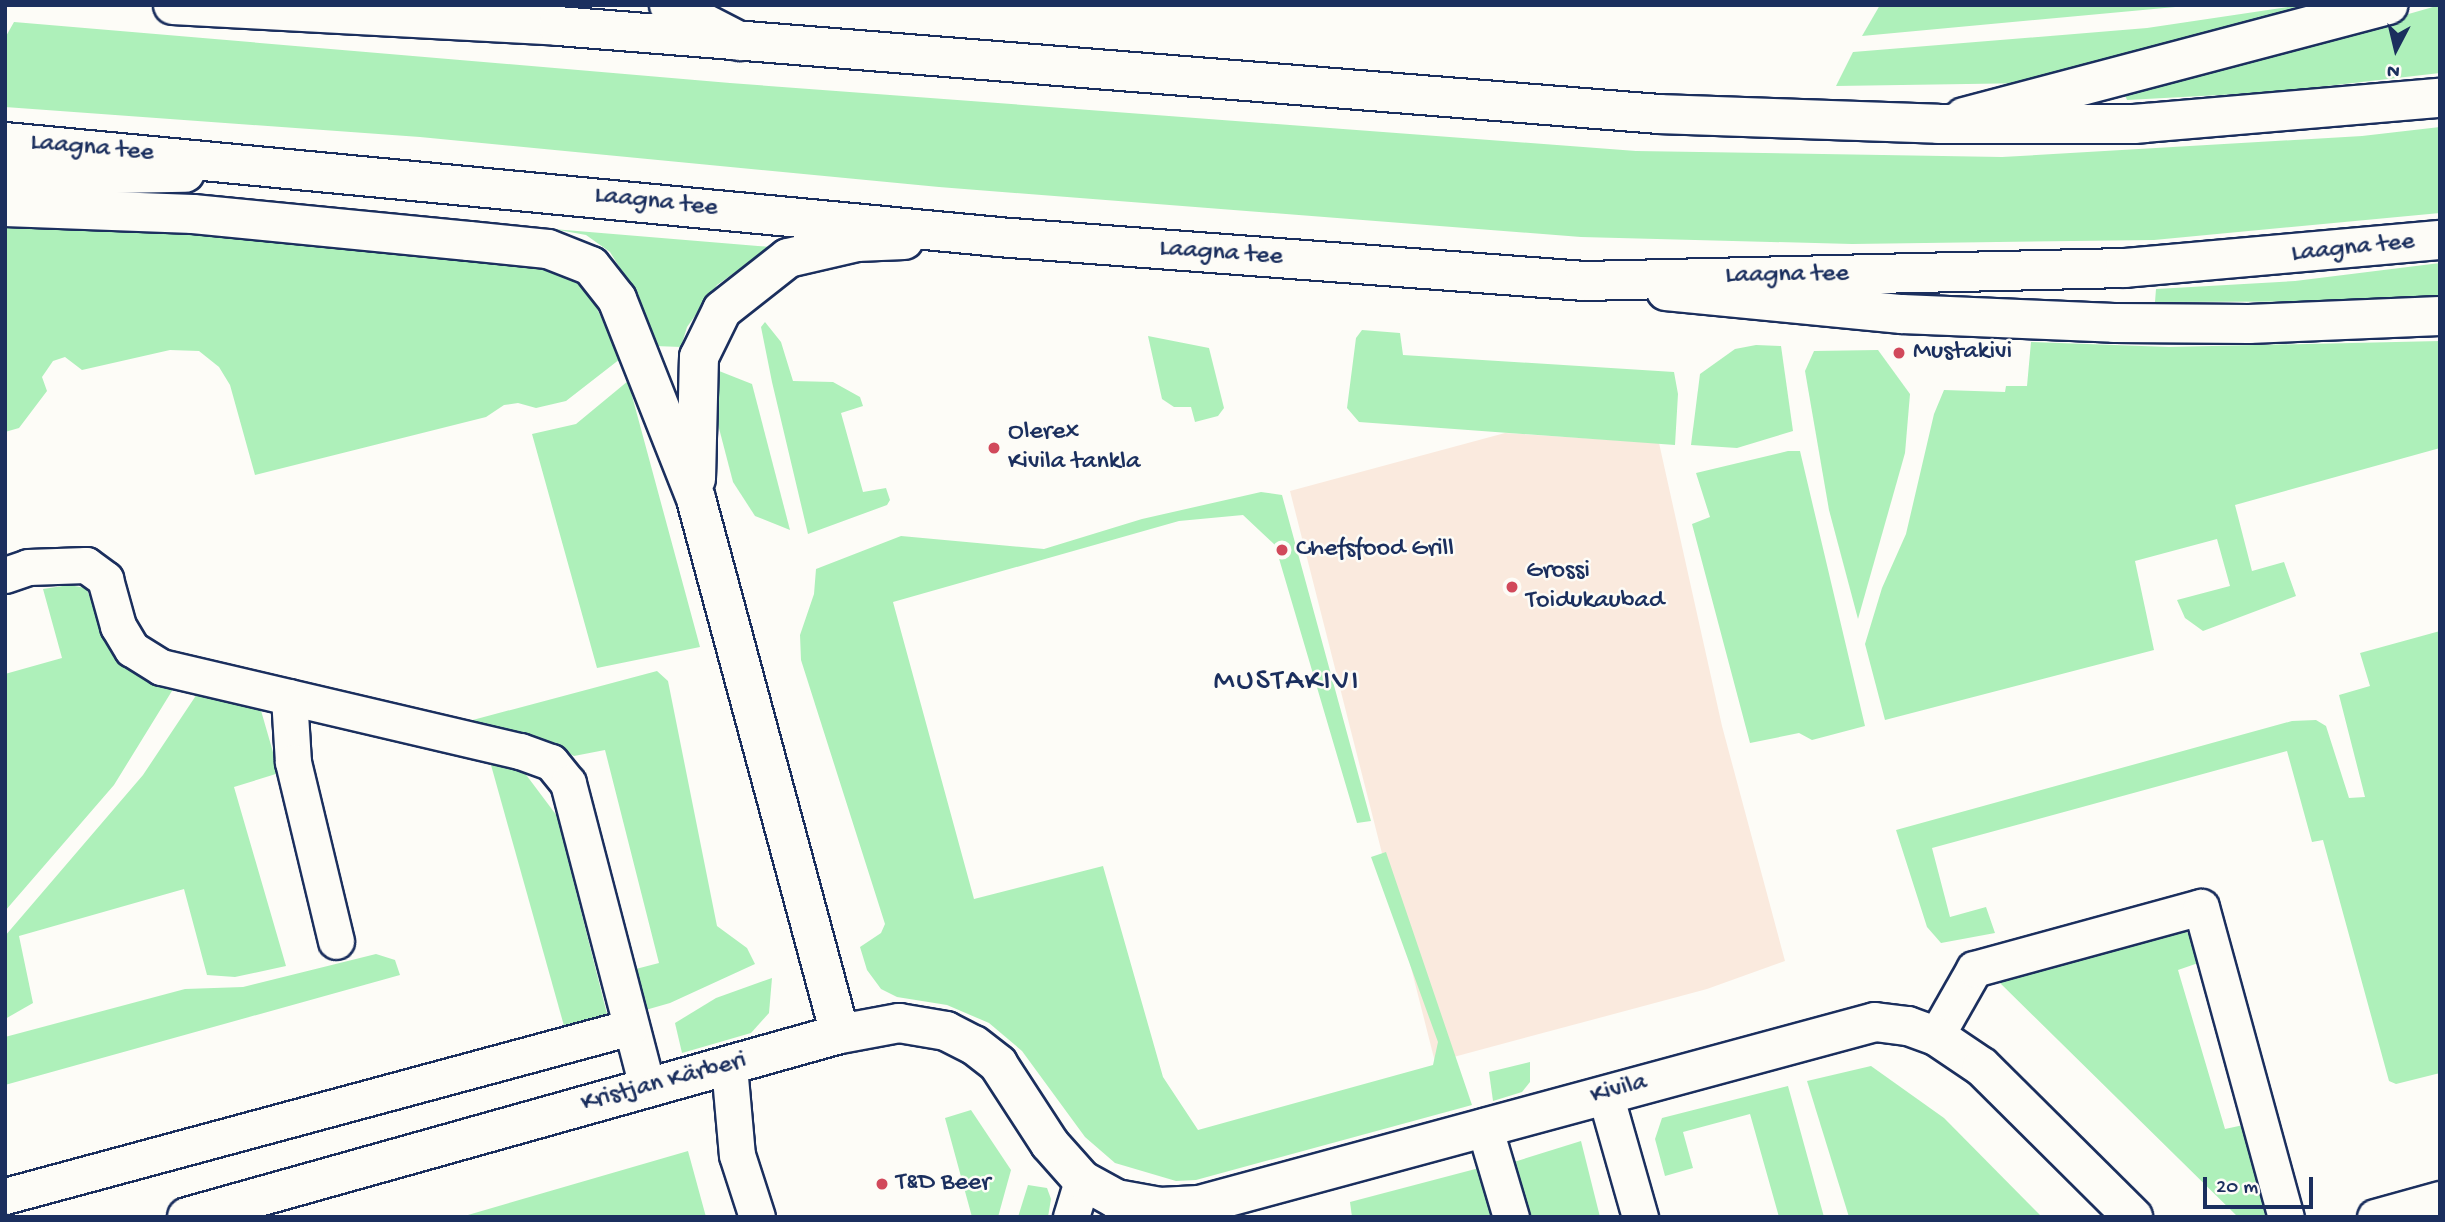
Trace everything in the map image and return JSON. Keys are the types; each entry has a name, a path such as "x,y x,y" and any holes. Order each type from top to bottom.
{"main road":[{"path":"173,5 558,26 1658,114 1938,124 2134,124 2274,116 2440,98"},
{"path":"417,5 558,26"},
{"path":"669,5 738,41"},
{"path":"1938,124 2388,5"},
{"name":"Laagna tee","path":"5,142 333,171 998,237 1585,281 2125,268 2440,240"},
{"path":"5,176 333,171"},
{"path":"5,207 193,214 469,241 548,249 591,265 617,299 696,499 840,1034"},
{"path":"696,499 699,357 722,310 744,290 788,258 857,242 998,237"},
{"path":"1585,281 1902,314 2034,320 2249,324 2440,316"},
{"name":"Kivila","path":"1083,1180 1116,1199 1161,1212 1199,1205 1875,1022 1908,1026 1936,1036 1982,1067 2133,1217"},
{"name":"Kristjan Kärberi","path":"187,1217 840,1034 899,1023 946,1031 974,1045 998,1064 1050,1144 1083,1180"}],"street":[{"path":"5,575 40,566 86,565 105,579 118,626 132,649 161,667 520,751 551,762 568,783 647,1087"},
{"path":"289,697 293,762 336,941"},
{"path":"1936,1036 1974,969 2201,908 2287,1217"},
{"path":"5,1196 631,1027"},
{"path":"729,1066 737,1155 757,1217"},
{"path":"1605,1094 1640,1217"},
{"path":"1484,1126 1511,1217"},
{"path":"1071,1217 1083,1180"},
{"path":"2375,1217 2440,1199"}],"shaded area":[{"path":"1505,433 1659,443 1722,726 1785,961 1707,989 1435,1062 1290,491"}],"green space":[{"path":"1880,5 2197,5 1862,36"},
{"path":"2301,5 2341,5 2033,83 1836,86 1853,52 2147,28"},
{"path":"2440,5 2440,73 2276,92 2127,100 2125,95"},
{"path":"14,22 730,83 1636,151 2002,157 2362,136 2440,127 2440,213 2154,240 1852,244 1581,237 939,187 420,137 5,107 5,38"},
{"path":"5,221 95,221 535,261 567,273 590,293 620,359 566,401 536,408 518,403 504,405 486,417 255,475 230,385 219,367 199,351 170,350 82,370 65,357 53,361 42,377 47,391 19,428 5,432"},
{"path":"553,229 771,247 717,285 687,327 681,347 655,346 634,291 610,252 586,235"},
{"path":"2440,263 2440,296 2372,301 2155,302 2156,289 2295,281"},
{"path":"765,322 781,342 793,381 833,382 860,397 863,406 841,413 863,492 886,488 890,500 887,505 808,534 772,382 761,327"},
{"path":"1362,330 1400,333 1403,355 1674,372 1678,394 1675,445 1359,422 1347,408 1356,338"},
{"path":"1148,336 1209,348 1224,408 1218,416 1195,422 1191,407 1174,407 1162,399"},
{"path":"2440,341 2440,448 2235,505 2252,571 2284,562 2296,596 2203,631 2185,618 2177,600 2230,586 2217,539 2135,561 2154,650 1885,720 1865,644 1882,588 1906,534 1934,414 1944,390 2005,392 2006,386 2027,386 2031,342 2169,347"},
{"path":"1756,345 1781,346 1793,431 1737,448 1691,445 1700,374 1735,349"},
{"path":"1878,350 1910,394 1905,453 1858,619 1829,510 1805,371 1814,351"},
{"path":"714,369 752,384 790,530 755,516 733,482 714,409"},
{"path":"628,381 700,647 597,668 532,434 576,424"},
{"path":"1788,451 1800,451 1865,726 1812,740 1799,733 1750,743 1692,524 1710,517 1696,473"},
{"path":"1261,492 1282,495 1371,821 1357,823 1275,545 1243,515 1179,521 893,602 974,899 1103,866 1163,1077 1198,1130 1433,1065 1438,1042 1371,857 1386,852 1472,1105 1196,1180 1176,1181 1115,1163 1085,1137 1022,1051 989,1023 947,1005 897,997 881,989 867,970 860,947 881,933 885,924 801,660 800,635 814,594 816,569 901,536 1044,549 1142,519"},
{"path":"69,585 86,588 116,657 175,686 114,785 5,911 5,674 62,658 43,589"},
{"path":"2440,631 2440,1073 2396,1084 2389,1081 2323,840 2312,842 2287,751 1932,848 1950,917 1986,907 1995,933 1941,943 1927,927 1896,830 2292,721 2316,720 2326,726 2349,798 2365,797 2339,695 2370,686 2360,653"},
{"path":"657,671 668,681 717,926 747,948 755,964 670,1003 642,1011 632,970 659,963 605,750 574,756 545,740 469,721"},
{"path":"199,691 260,707 279,773 234,787 286,966 235,977 207,975 184,889 19,936 33,1003 5,1019 5,936 143,775"},
{"path":"491,765 524,772 557,816 608,1018 566,1033"},
{"path":"2178,924 2196,941 2204,961 2178,970 2225,1129 2248,1124 2272,1178 2265,1217 2238,1217 1999,982 2004,974"},
{"path":"376,954 395,960 400,975 5,1085 5,1037 185,989 243,987"},
{"path":"772,978 769,1013 751,1033 682,1053 675,1023 716,998"},
{"path":"1530,1062 1530,1082 1522,1092 1493,1101 1489,1072"},
{"path":"1871,1066 1944,1118 2042,1217 1849,1217 1807,1081"},
{"path":"1788,1086 1824,1217 1779,1217 1750,1114 1683,1132 1693,1168 1665,1176 1655,1139 1662,1118"},
{"path":"971,1110 1011,1170 998,1217 972,1217 945,1118"},
{"path":"1581,1141 1600,1217 1526,1217 1514,1162"},
{"path":"688,1151 706,1217 461,1217"},
{"path":"1483,1167 1501,1217 1352,1217 1350,1202"},
{"path":"1028,1185 1047,1188 1051,1199 1048,1217 1018,1217"}],"place":[{"name":"Mustakivi","path":"1899,353"},
{"name":"Olerex Kivila tankla","path":"994,448"},
{"name":"Chefsfood Grill","path":"1282,550"},
{"name":"Grossi Toidukaubad","path":"1512,587"},
{"name":"T&D Beer","path":"882,1184"}],"district":[{"name":"MUSTAKIVI","path":"1287,683"}]}
